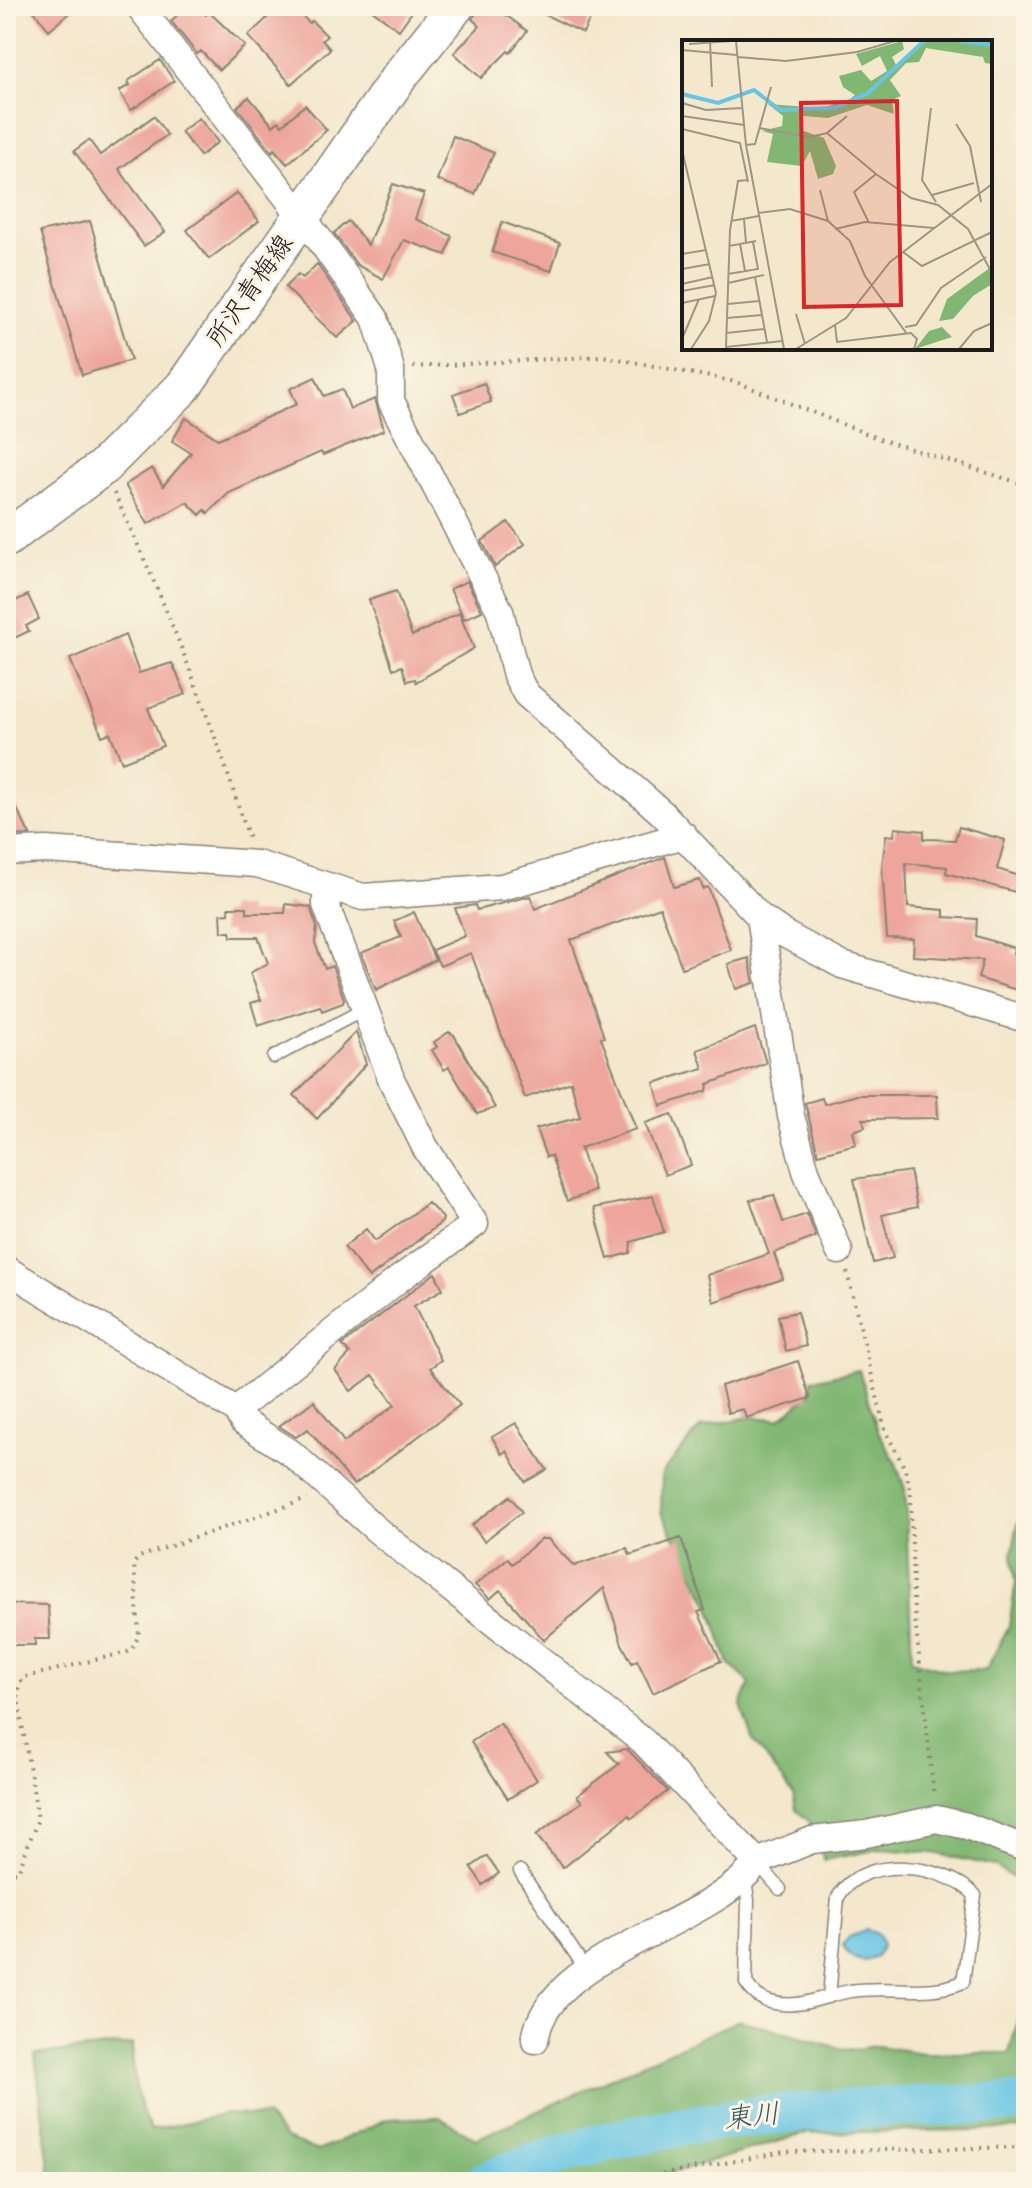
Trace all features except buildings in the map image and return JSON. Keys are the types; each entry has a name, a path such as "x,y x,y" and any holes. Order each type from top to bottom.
{"main road":[{"name":"所沢青梅線","path":"6,539 102,468 183,387 399,77 456,6"}],"street":[{"path":"139,6 375,318 391,369 391,401 500,611 516,675 526,694 684,835 760,917 842,965 1026,1019"},
{"path":"6,852 46,850 257,864 326,888 363,897 502,887 684,835"},
{"path":"236,1410 399,1279 475,1224 419,1134 392,1081 326,905 326,888"},
{"path":"760,917 791,1116 806,1171 839,1251"},
{"path":"6,1269 236,1410 243,1422 291,1453 487,1620 643,1741 751,1871"},
{"path":"535,2040 550,2004 587,1971 751,1871 812,1840 881,1832 936,1819 967,1826 1026,1849"}],"lane":[{"path":"274,1057 365,1009"},
{"path":"780,1889 751,1871 746,1983 754,1993 769,2002 789,2004 829,1997 851,1991 948,1988 963,1982 975,1895 961,1881 934,1870 905,1868 869,1873 845,1885 838,1897 829,1997"},
{"path":"520,1871 587,1971"}],"path":[{"path":"391,369 603,356 736,382 880,439 1026,485"},
{"path":"102,468 154,578 222,754 257,864"},
{"path":"839,1251 851,1283 867,1367 885,1430 905,1469 911,1494 913,1600 936,1819"},
{"path":"6,1873 18,1872 38,1819 17,1693 22,1678 131,1651 139,1635 134,1563 139,1557 331,1488"},
{"path":"623,2182 784,2152 1026,2147"}],"green space":[{"path":"859,1370 878,1431 895,1461 905,1489 912,1660 948,1671 986,1670 1009,1626 1016,1582 1012,1555 1018,1522 1026,1516 1026,1887 995,1866 933,1853 880,1849 824,1860 811,1823 796,1810 793,1794 752,1738 741,1705 750,1683 729,1664 709,1604 661,1512 662,1473 701,1427 750,1417 779,1419 810,1395 812,1380"},
{"path":"1026,1992 1026,2129 807,2133 640,2182 51,2182 35,2055 132,2044 136,2088 151,2130 227,2114 266,2116 286,2139 318,2151 387,2119 440,2117 476,2139 739,2020 847,2050 877,2046 922,2053 1009,2053"}],"water":[{"path":"867,1930 878,1934 882,1945 876,1957 856,1959 843,1945 849,1937"}],"waterway":[{"name":"東川","path":"485,2182 549,2158 683,2126 820,2111 1026,2103"}]}
